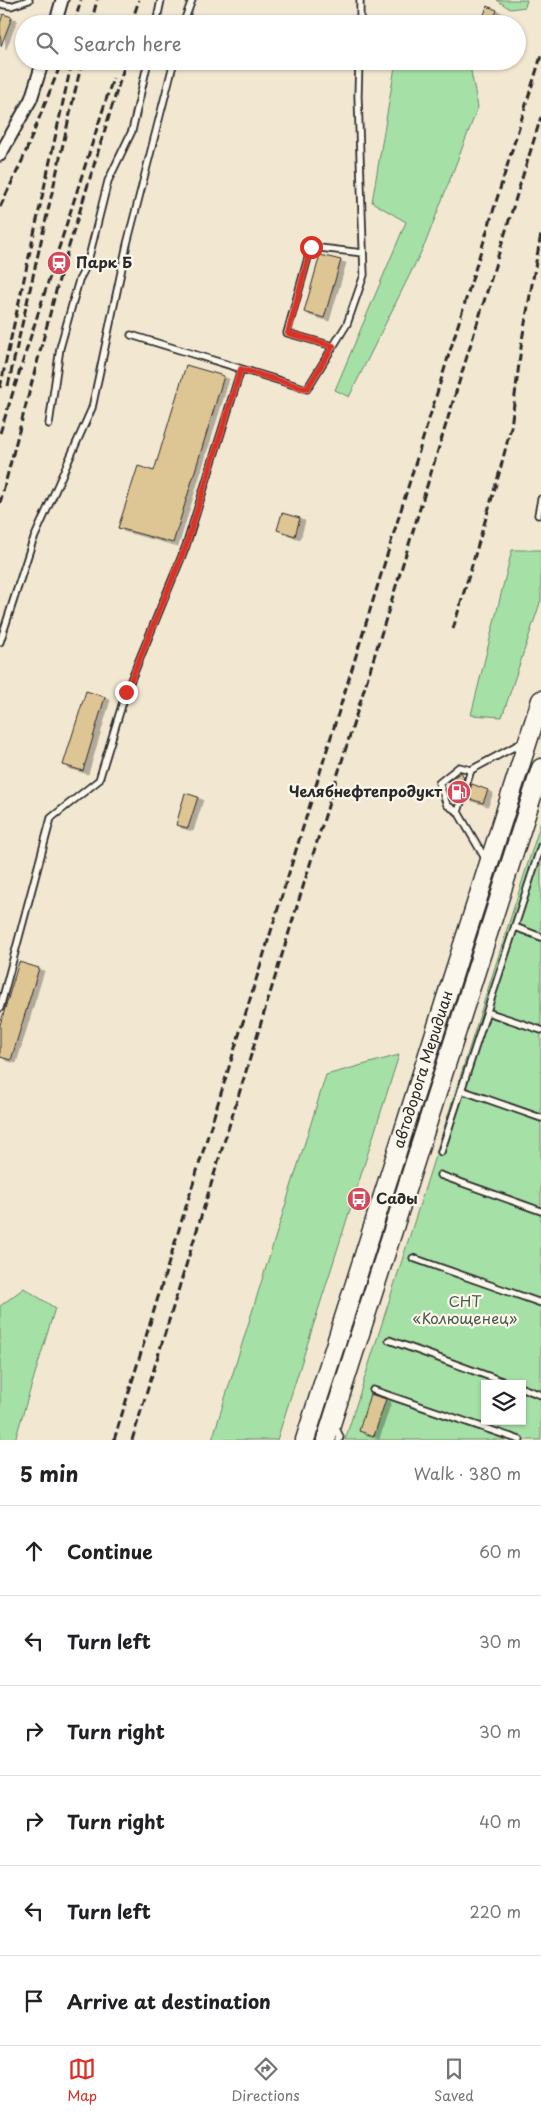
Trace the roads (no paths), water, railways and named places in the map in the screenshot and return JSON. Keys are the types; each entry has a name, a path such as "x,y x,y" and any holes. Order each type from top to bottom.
{"main road":[{"name":"автодорога Меридиан","path":"305,1440 541,700"},
{"name":"автодорога Меридиан","path":"326,1440 541,770"}],"street":[{"path":"58,15 62,0"},
{"path":"0,155 31,99 40,70"}],"lane":[{"path":"0,4 11,6 29,0"},
{"path":"158,15 161,0"},
{"path":"186,15 192,0"},
{"path":"360,0 360,15"},
{"path":"49,424 60,348 76,288 87,265 108,181 132,131 146,70"},
{"path":"0,642 32,543 92,408 127,244 172,70"},
{"path":"131,335 307,389 347,324 364,275 359,70"},
{"path":"333,346 288,333 311,247 363,253"},
{"path":"0,1008 51,818 99,780 126,692 186,546 241,369"},
{"path":"538,515 541,499"},
{"path":"488,864 458,812 448,804 439,783 459,767 471,770 529,738"},
{"path":"458,812 471,770"},
{"path":"441,1152 541,846"},
{"path":"514,928 541,937"},
{"path":"487,1012 541,1030"},
{"path":"461,1090 541,1118"},
{"path":"440,1175 541,1211"},
{"path":"413,1258 541,1303"},
{"path":"389,1340 499,1380"},
{"path":"526,1389 541,1395"},
{"path":"373,1390 520,1440"},
{"path":"332,1420 340,1437 339,1440"}],"railway":[{"path":"77,15 81,0"},
{"path":"93,15 97,0"},
{"path":"134,15 139,0"},
{"path":"114,1440 541,56"},
{"path":"0,207 22,161 58,70"},
{"path":"0,388 70,70"},
{"path":"8,386 80,70"},
{"path":"0,503 61,272 123,70"},
{"path":"0,433 113,78"},
{"path":"132,1440 541,117"},
{"path":"453,629 511,427 522,340 541,234"}],"place":[{"name":"Парк Б","path":"59,263"},
{"name":"Челябнефтепродукт","path":"459,792"},
{"name":"Сады","path":"359,1199"}],"park label":[{"name":"СНТ «Колющенец»","path":"465,1310"}]}
